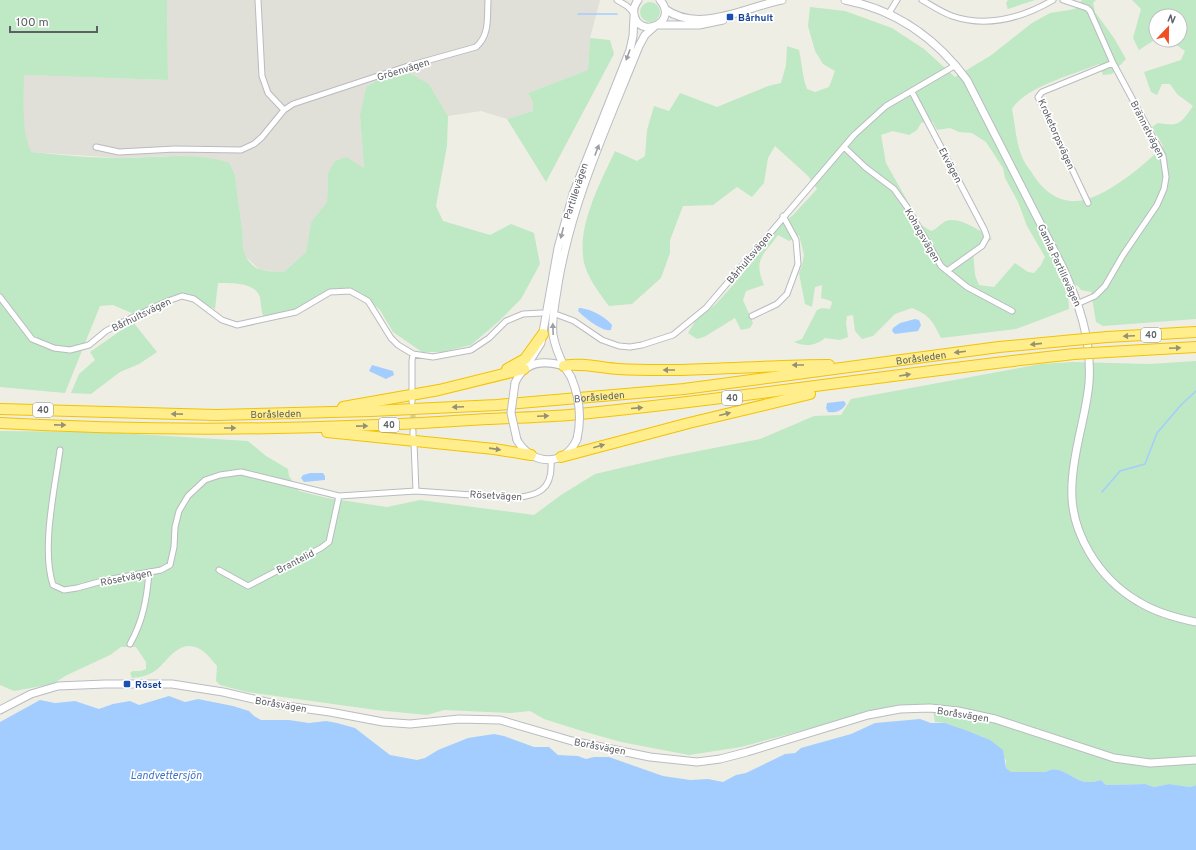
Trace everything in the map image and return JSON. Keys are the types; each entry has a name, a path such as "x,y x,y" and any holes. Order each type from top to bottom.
{"highway":[{"name":"Boråsleden","path":"0,409 216,415 427,409 523,403 684,389 998,347 1107,337 1196,332"},
{"path":"498,374 525,359 544,334"},
{"name":"Boråsleden","path":"0,423 177,428 281,428 427,424 566,415 685,403 1074,354 1196,347"},
{"path":"564,366 570,364 593,367 669,371 790,365 865,365"},
{"path":"308,413 439,390 525,368"},
{"path":"561,457 689,423 866,380"},
{"path":"281,428 494,448 530,455"}],"street":[{"path":"96,147 119,152 175,149 241,150 254,144 262,137 284,110 268,93 262,76 258,0"},
{"name":"Gröenvägen","path":"284,110 293,104 307,99 476,47 482,42 486,30 488,0"},
{"path":"617,0 627,6 642,26 710,24 736,13"},
{"name":"Partillevägen","path":"525,368 539,349 544,334 553,273 565,219 582,169 630,50 633,36 634,6 638,0"},
{"path":"660,0 673,15 684,19 707,19 736,13 782,0"},
{"name":"Gamla Partillevägen","path":"845,0 889,13 916,28 929,38 956,65 967,80 985,112 1079,304 1088,350 1089,383 1072,485 1073,508 1079,531 1089,552 1102,570 1125,592 1151,608 1196,622"},
{"path":"889,13 897,0"},
{"path":"922,0 951,16 975,21 988,21 1021,16 1038,9 1053,0"},
{"name":"Brännetvägen","path":"1063,0 1087,8 1090,11 1113,63 1158,145 1163,156 1166,176 1164,189 1157,205 1123,255 1105,286 1095,296 1079,304"},
{"name":"Partillevägen","path":"564,366 553,335 553,316 560,274 572,221 588,172 639,46 646,35 664,17 665,6"},
{"name":"Kroketorpsvägen","path":"1088,203 1038,97 1042,92 1113,63"},
{"path":"912,92 956,65"},
{"name":"Bårhultsvägen","path":"558,315 574,321 602,340 619,346 630,347 642,345 673,335 706,308 844,147 876,114 912,92"},
{"name":"Ekvägen","path":"912,92 987,237 982,246 947,271"},
{"name":"Kohagsvägen","path":"844,147 864,167 894,189 907,207 937,262 967,287 1012,311"},
{"path":"752,316 777,304 787,294 798,264 796,240 784,216"},
{"name":"Bårhultsvägen","path":"0,297 32,339 49,347 70,350 89,345 106,331 178,297 194,299 222,320 236,325 296,312 330,292 350,291 368,301 391,338 398,345 413,354 433,357 471,350 489,338 506,321 523,314 542,313"},
{"path":"412,391 413,354"},
{"path":"542,362 564,366 571,377 577,393 580,408 580,424 577,438 568,453 561,457 551,461 539,459 530,455 517,440 511,413 515,383 525,368 542,362"},
{"path":"413,430 413,437"},
{"path":"414,443 416,491"},
{"name":"Rösetvägen","path":"60,450 52,500 49,573 52,585 64,590 106,580 161,570 170,565 174,547 175,527 179,511 188,496 205,480 220,475 241,472 339,496 416,491 512,498 527,496 542,490 550,481 551,461"},
{"name":"Brantelid","path":"219,570 248,586 321,548 329,542 339,496"},
{"path":"130,644 139,628 148,594 149,572"},
{"name":"Boråsvägen","path":"0,710 31,694 58,686 172,684 223,692 279,706 330,712 383,722 410,724 459,719 500,720 572,741 657,758 697,762 720,759 747,752 868,715 900,709 930,708 958,711 995,719 1114,758 1150,763 1196,760"}],"shaded area":[{"path":"167,0 600,0 590,38 588,70 528,93 533,103 533,111 507,119 481,111 448,116 429,84 410,73 376,81 366,87 360,117 364,168 328,174 327,202 311,222 306,252 284,272 260,270 245,256 241,244 243,237 235,175 168,156 122,158 30,152 23,118 24,75 168,80"}],"green space":[{"path":"0,0 167,0 168,80 24,75 24,124 31,152 111,158 176,156 203,158 229,163 235,175 244,252 249,262 257,268 267,271 284,272 306,252 311,222 327,202 328,174 334,162 346,157 364,168 360,116 366,87 376,81 410,73 429,84 448,116 447,146 436,206 443,221 490,235 511,224 534,233 540,264 521,299 498,322 471,345 442,352 422,352 393,332 380,310 361,293 339,288 320,294 297,310 263,316 260,297 253,288 242,284 218,283 215,309 199,301 177,295 134,314 113,305 100,306 65,393 0,387"},
{"path":"1008,0 1035,0 1008,9 1006,3"},
{"path":"1082,0 1096,0 1093,3 1095,12 1114,38 1126,59 1112,74 1103,75 1099,64 1051,82 1028,94 1018,101 1012,109 1019,149 1024,162 1040,184 1050,193 1062,199 1076,201 1098,195 1111,188 1135,171 1163,146 1152,127 1158,123 1176,124 1186,116 1193,106 1177,94 1170,84 1162,84 1157,95 1151,92 1144,72 1181,60 1185,51 1181,48 1188,48 1188,8 1148,8 1148,44 1139,50 1133,38 1141,9 1132,0 1196,0 1196,319 1103,326 1096,322 1091,292 1081,290 1077,285 1068,294 1069,309 1016,329 941,338 927,316 912,308 895,314 873,336 862,339 855,331 853,315 847,316 846,323 848,337 840,340 825,338 818,343 802,345 794,342 802,339 817,310 822,308 830,309 832,303 831,301 821,298 822,285 815,287 812,307 805,304 799,273 804,255 799,235 789,241 778,235 761,258 759,269 764,285 746,291 743,300 753,323 750,328 741,330 735,318 704,337 697,339 688,333 696,320 716,304 733,285 779,226 793,215 817,189 808,176 775,146 768,158 764,183 752,197 737,187 713,205 683,206 670,240 670,253 661,278 632,304 609,306 589,276 584,262 583,243 584,229 592,202 615,151 637,161 645,156 647,130 654,106 669,111 680,93 717,107 768,86 781,83 786,65 787,46 799,50 807,89 815,92 829,87 835,71 823,64 815,51 808,26 810,7 845,11 892,28 924,49 955,77 990,56 1032,23 1050,13 1075,9","holes":["932,121 937,130 950,128 959,132 972,133 986,142 1003,168 1005,178 1018,202 1027,226 1045,257 1041,265 1034,273 1028,272 1015,263 994,287 979,285 975,275 973,251 992,239 958,221 946,221 931,231 921,225 886,163 881,135 893,131 909,135 917,130 921,123"]},
{"path":"650,2 657,5 660,12 657,19 650,22 643,19 640,12 643,5"},
{"path":"590,38 610,40 614,54 546,182 507,119 533,111 533,103 528,93 588,70"},
{"path":"133,322 157,352 139,364 120,372 91,394 71,393 79,374 95,360 90,352"},
{"path":"1196,361 1196,785 1190,787 1169,784 1154,787 1145,784 1106,785 1101,780 1091,782 1082,781 1055,769 1046,772 1011,772 1006,768 1006,760 983,737 945,723 935,722 932,705 886,708 741,747 689,755 621,742 544,719 530,711 511,713 444,710 427,715 376,710 247,692 220,685 216,681 217,666 202,650 190,646 177,650 154,672 141,677 132,678 130,673 133,671 141,671 146,669 146,662 136,647 121,647 110,655 65,676 53,684 14,691 0,685 0,431 103,432 248,441 266,456 288,469 289,476 299,491 327,498 387,507 420,500 534,515 561,495 595,474 668,457 760,439 814,416 841,415 851,399 1041,364 1073,362 1149,364"}],"water":[{"path":"579,308 592,311 602,316 612,325 611,330 603,329 594,324 578,311"},
{"path":"915,319 919,320 921,325 918,331 895,334 892,331 893,328 900,323"},
{"path":"372,365 393,371 394,375 386,379 369,371"},
{"path":"844,401 846,404 841,410 836,412 828,412 826,408 827,403"},
{"path":"310,473 323,473 325,480 304,482 301,478 303,475"},
{"name":"Landvettersjön","path":"169,696 185,702 198,699 233,706 249,711 261,720 289,720 309,723 326,721 337,723 355,728 390,755 417,760 425,758 438,750 468,738 494,734 534,747 549,747 558,755 578,756 586,759 594,757 609,757 663,776 690,780 708,779 723,782 736,775 746,773 785,754 795,753 801,748 851,734 875,723 920,719 931,723 945,723 990,740 1003,750 1006,768 1011,772 1046,772 1055,769 1082,781 1091,782 1101,780 1106,785 1145,784 1154,787 1169,784 1190,787 1196,785 1196,850 0,850 0,722 40,700 55,703 75,701 99,709 113,704 130,701 139,705"}],"waterway":[{"path":"578,14 617,14"},
{"path":"1102,492 1120,471 1145,464 1157,433 1181,405 1196,391"}],"tunnel":[{"path":"413,407 413,431"}],"place":[{"name":"Bårhult","path":"730,17"},
{"name":"Röset","path":"127,684"}]}
